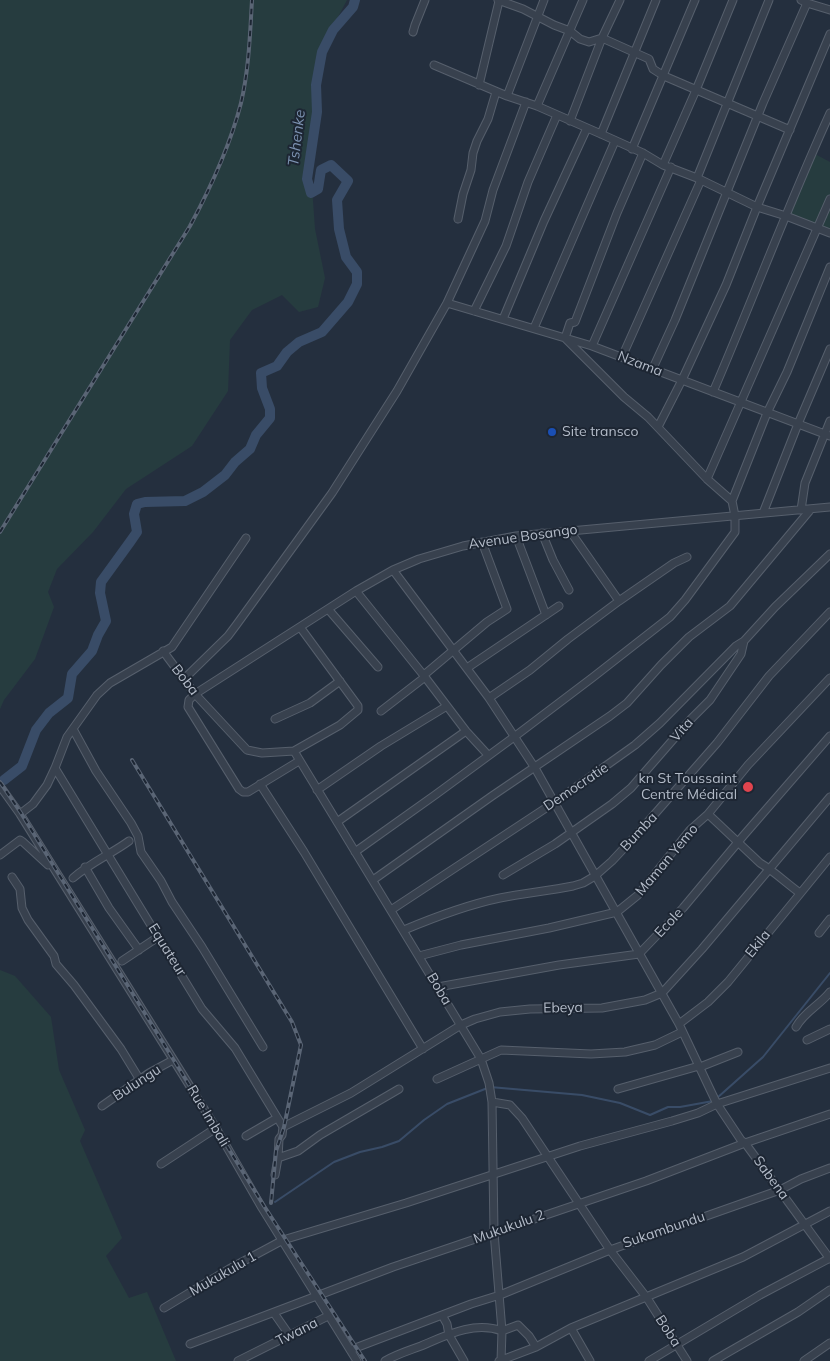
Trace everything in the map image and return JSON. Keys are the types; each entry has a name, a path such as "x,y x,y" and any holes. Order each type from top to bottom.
{"street":[{"path":"414,32 425,0"},
{"path":"506,96 544,0"},
{"path":"537,106 583,0"},
{"path":"570,121 602,38 620,0"},
{"path":"601,134 656,0"},
{"path":"632,148 695,0"},
{"path":"663,165 733,0"},
{"path":"622,357 699,179 727,102 769,0"},
{"path":"479,85 502,1 523,9 570,32 580,39 589,42 602,38 633,54 649,59 653,69 664,76 790,130"},
{"path":"653,368 675,320 804,1 830,10"},
{"path":"658,427 726,285 756,207 830,34"},
{"path":"434,65 601,134 643,153 663,165 699,179 756,207 830,233"},
{"path":"458,219 475,147 488,119 496,92"},
{"path":"184,679 228,636 332,493 397,391 447,303 485,221 493,190 526,102"},
{"path":"713,392 800,178 830,113"},
{"path":"474,311 506,246 528,182 557,115"},
{"path":"503,319 544,221 587,128"},
{"path":"534,328 616,142"},
{"path":"643,153 617,213 576,322 570,322 565,338 624,397 648,417 707,479 732,501"},
{"path":"592,346 671,167"},
{"path":"707,479 830,199"},
{"path":"355,852 618,658 678,609 715,562 735,532 735,516 732,501 767,413 787,372 830,267"},
{"name":"Nzama","path":"447,303 592,346 827,435"},
{"path":"763,513 830,349"},
{"path":"801,510 805,483 827,435 830,421"},
{"name":"Avenue Bosango","path":"195,694 356,591 394,570 419,559 482,542 516,536 830,507"},
{"path":"373,880 627,703 660,665 689,637 730,606 811,509"},
{"path":"570,532 619,601"},
{"path":"542,533 553,560 569,590"},
{"path":"516,536 546,615"},
{"path":"20,814 33,804 47,785 67,737 97,696 110,684 172,647 246,538"},
{"path":"381,711 507,609 482,542"},
{"name":"Vita","path":"503,875 538,855 623,796 724,682 741,654 744,640 830,554"},
{"path":"489,698 530,670 619,601 674,563 687,557"},
{"name":"Sabena","path":"394,570 468,668 535,768 679,1024 715,1100 741,1140 830,1258"},
{"path":"356,591 466,731 488,755"},
{"path":"468,668 559,606"},
{"path":"328,609 378,667"},
{"name":"Bumba","path":"404,930 469,906 501,898 583,884 595,876 612,861 687,779 769,676 830,612"},
{"path":"294,751 340,725 356,713 358,706 300,627"},
{"name":"Democratie","path":"391,910 554,802 635,745 744,640"},
{"name":"Boba","path":"163,652 195,694 247,750 262,754 294,751 462,1025 481,1059 489,1083 492,1102 510,1105 529,1127 610,1250 647,1298 687,1361"},
{"name":"Maman Yemo","path":"419,956 461,945 549,928 617,912 638,895 690,830 708,814 748,765 830,678"},
{"path":"275,719 310,703 340,681"},
{"path":"195,694 189,700 188,707 239,789 243,792 248,792 299,761"},
{"path":"317,790 381,746 447,706"},
{"path":"73,729 96,771 131,823 138,836 141,852 162,881 172,902 263,1047"},
{"path":"337,822 466,731"},
{"name":"Ecole","path":"639,954 683,908 830,736"},
{"name":"Equateur","path":"55,768 202,1009 235,1048 283,1128"},
{"path":"260,784 304,852 423,1049"},
{"name":"Rue Imbali","path":"0,786 20,814 216,1128 262,1208 357,1361"},
{"name":"Ebeya","path":"283,1128 351,1093 462,1025 500,1012 538,1009 602,1008 645,1000 662,993 678,977 830,797"},
{"path":"708,814 760,863 770,868 784,882 800,893"},
{"path":"0,854 20,840 56,872"},
{"path":"73,878 85,867 109,856 130,841"},
{"name":"Ekila","path":"679,1024 708,1002 728,982 830,857"},
{"path":"85,867 109,908 139,950"},
{"path":"12,877 20,889 22,908 25,915 54,956 56,964 74,985 121,1049 140,1080"},
{"path":"819,933 829,923"},
{"path":"122,961 158,937"},
{"path":"438,987 550,967 639,954"},
{"path":"796,1027 801,1018 824,1001 830,992"},
{"path":"807,1040 830,1028"},
{"path":"437,1079 502,1050 591,1054 625,1052 655,1044 682,1032"},
{"path":"618,1089 700,1067 738,1052"},
{"name":"Bulungu","path":"102,1106 173,1060"},
{"name":"Mukukulu 1","path":"164,1308 229,1269 283,1240 352,1220 547,1157 698,1113 715,1100 770,1088 830,1068"},
{"path":"278,1158 298,1151 324,1133 399,1089"},
{"path":"492,1102 494,1232 502,1331 501,1361 536,1347 571,1328 743,1257 830,1211"},
{"name":"Mukukulu 2","path":"190,1344 494,1232 830,1114"},
{"path":"246,1136 277,1118"},
{"path":"161,1164 216,1128"},
{"path":"275,1175 279,1139 283,1128"},
{"name":"Sukambundu","path":"350,1350 471,1304 500,1295 610,1250 780,1190 801,1179 830,1168"},
{"path":"649,1361 760,1295 830,1258"},
{"path":"713,1361 798,1312 830,1290"},
{"path":"274,1313 290,1336"},
{"name":"Twana","path":"238,1361 328,1316"},
{"path":"442,1316 464,1361"},
{"path":"385,1361 400,1352 406,1352 430,1341 474,1327 490,1326 502,1331 518,1324 536,1347"},
{"path":"571,1328 589,1361"},
{"path":"804,1361 830,1343"}],"green space":[{"path":"0,0 347,0 331,30 312,127 312,187 315,229 325,278 318,307 299,312 282,295 252,310 230,340 228,391 192,446 126,489 93,532 57,569 48,592 54,607 35,659 4,700 0,709"},
{"path":"813,153 830,162 830,234 788,214"},
{"path":"0,970 15,976 51,1017 59,1070 85,1130 80,1141 122,1238 106,1256 129,1298 147,1292 176,1361 0,1361"}],"waterway":[{"name":"Tshenke","path":"4,780 22,766 36,730 49,713 68,698 72,674 92,651 106,621 100,593 101,582 137,532 134,514 137,504 185,501 203,492 225,475 235,462 250,449 256,435 270,418 270,409 262,388 261,373 277,366 287,352 299,342 322,332 348,302 357,284 357,272 346,257 339,229 337,200 348,181 331,165 321,170 318,189 311,193 307,179 317,112 316,85 322,52 333,30 353,7 355,0"},
{"path":"717,1098 763,1057 830,973"},
{"path":"275,1202 334,1162 360,1152 399,1141 447,1104 490,1087 582,1095 620,1103 650,1115 668,1107 680,1107 713,1101"}],"railway":[{"path":"0,532 190,226 212,181 226,151 244,90 252,0"},
{"path":"132,760 292,1022 301,1045 284,1127 276,1151 271,1203"},
{"path":"0,782 264,1206 365,1361"}],"place":[{"name":"Site transco","path":"552,432"},
{"name":"kn St Toussaint Centre Médical","path":"748,787"}]}
